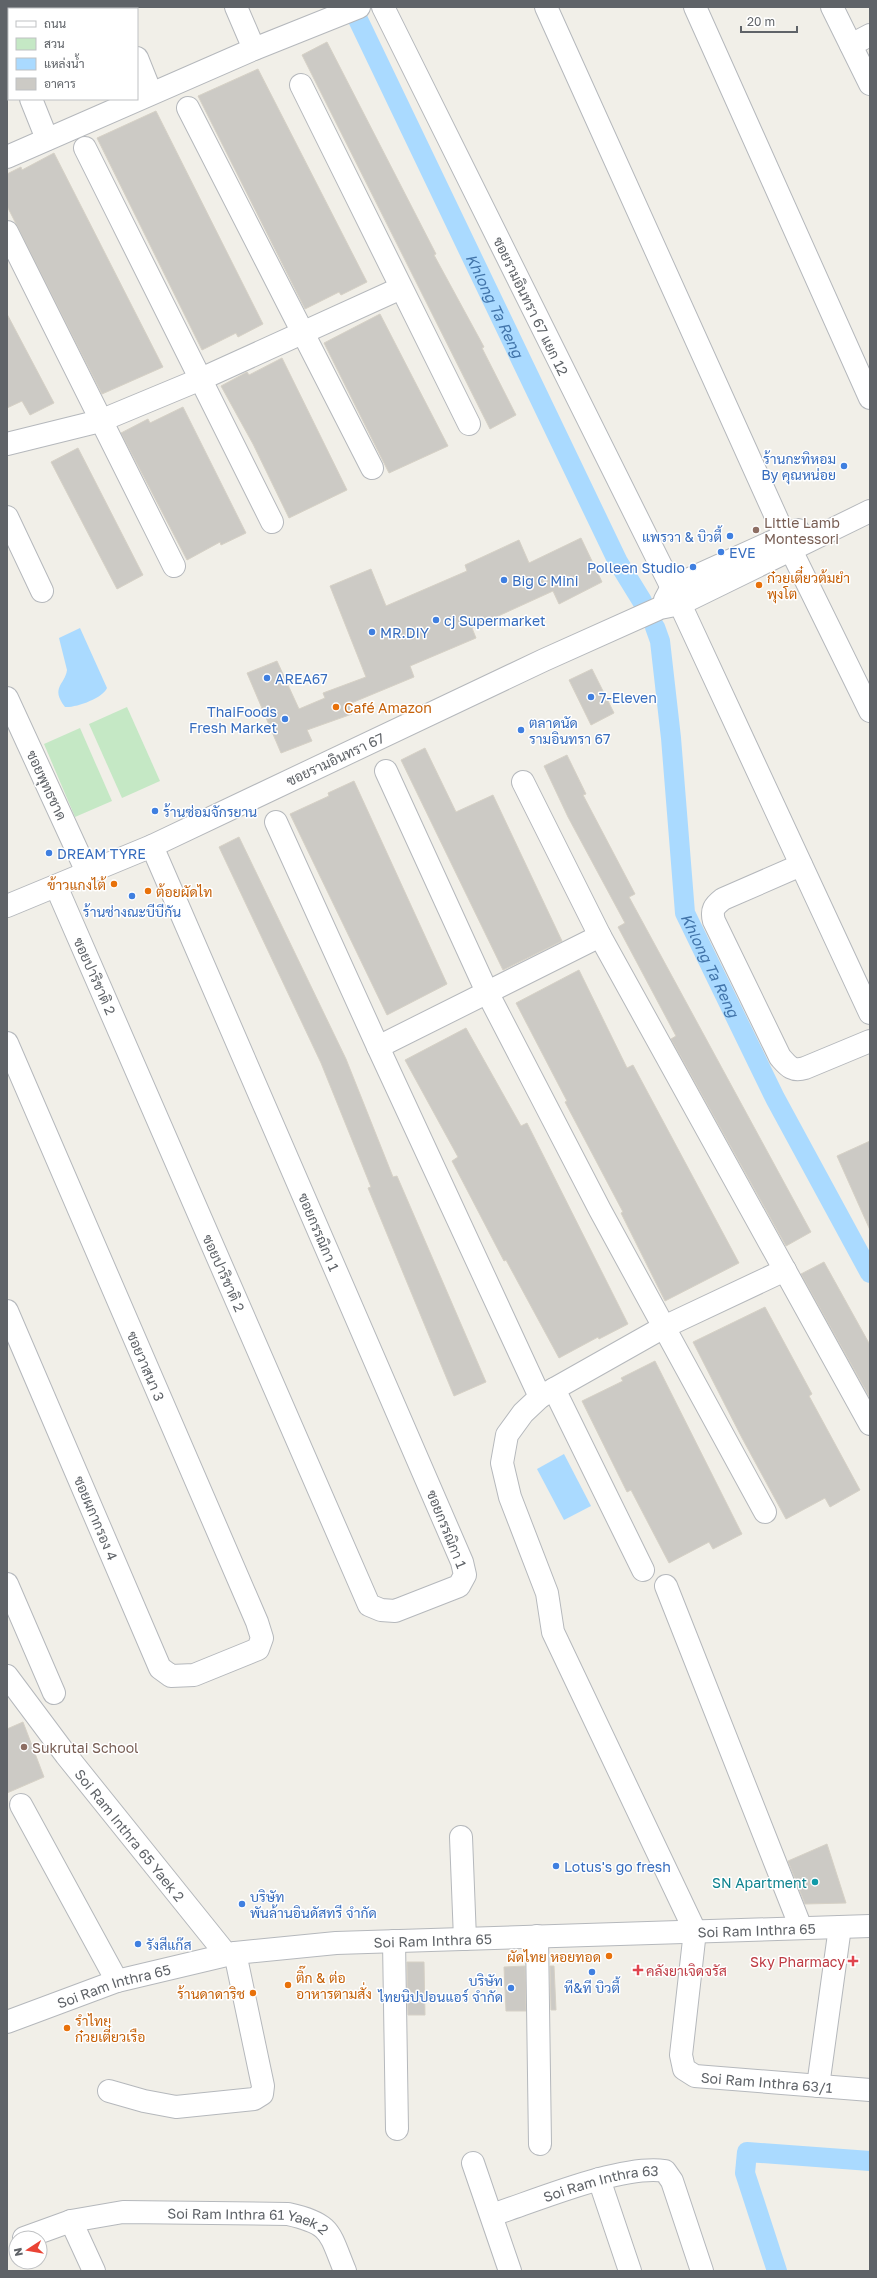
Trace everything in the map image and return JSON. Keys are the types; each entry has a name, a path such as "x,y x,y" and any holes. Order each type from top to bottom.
{"street":[{"path":"236,7 254,49"},
{"name":"ซอยรามอินทรา 67 แยก 12","path":"382,7 801,865 870,1012"},
{"path":"546,7 788,543 870,711"},
{"path":"695,7 870,398"},
{"path":"832,7 860,40 870,84"},
{"path":"138,99 254,49 352,10"},
{"path":"138,60 151,93"},
{"path":"300,85 468,424"},
{"path":"30,100 47,140"},
{"path":"7,157 136,100"},
{"path":"188,108 372,468"},
{"path":"85,148 272,522"},
{"path":"7,232 100,421 174,566"},
{"path":"7,444 100,421 201,379 401,288"},
{"name":"ซอยรามอินทรา 67","path":"7,906 152,846 671,600 788,543 870,495"},
{"name":"ซอยรามอินทรา 67","path":"788,543 870,511"},
{"path":"7,517 42,592"},
{"name":"ซอยพุทธชาด","path":"7,698 87,872"},
{"path":"386,771 488,992 600,1210 765,1512"},
{"path":"523,782 600,936 870,1424"},
{"path":"276,822 378,1047 547,1393 643,1570"},
{"name":"ซอยกรรณิกา 1","path":"152,846 462,1562 465,1575 459,1586 426,1599"},
{"path":"801,865 723,899 714,906 712,912 714,921 780,1057 791,1069 797,1071 806,1068 870,1041"},
{"name":"ซอยปาริชาติ 2","path":"56,886 369,1605 382,1610 395,1611 426,1599"},
{"path":"378,1047 600,936"},
{"name":"ซอยวาสนา 3","path":"7,1043 257,1622 262,1638 258,1649 218,1666"},
{"path":"695,1931 553,1632 547,1593 510,1497 502,1464 507,1435 523,1413 547,1393 664,1327 785,1270"},
{"name":"ซอยผกากรอง 4","path":"7,1311 160,1668 171,1676 194,1675 218,1666"},
{"path":"7,1584 54,1693"},
{"path":"666,1586 801,1928"},
{"name":"Soi Ram Inthra 65 Yaek 2","path":"7,1676 66,1755 230,1953"},
{"path":"21,1805 117,1982"},
{"path":"462,1837 465,1938"},
{"name":"Soi Ram Inthra 65","path":"7,2022 117,1982 230,1953 336,1943 870,1926"},
{"path":"818,2086 840,1927"},
{"name":"Soi Ram Inthra 63/1","path":"695,1931 681,2055 684,2070 695,2076 743,2078 870,2090"},
{"path":"537,1936 540,2144"},
{"path":"394,1941 397,2129"},
{"path":"109,2091 144,2101 176,2107 254,2099 262,2094 263,2086 230,1953"},
{"path":"473,2163 510,2271"},
{"name":"Soi Ram Inthra 63","path":"492,2215 599,2179 652,2169 665,2171 672,2180 702,2271"},
{"path":"599,2179 630,2271"},
{"name":"Soi Ram Inthra 61 Yaek 2","path":"46,2230 71,2221 124,2212 288,2214 312,2220 328,2231 345,2271"},
{"path":"71,2221 94,2271"}],"green space":[{"path":"127,707 160,781 122,798 89,724"},
{"path":"80,728 112,801 75,817 44,744"}],"water":[{"path":"80,628 107,688 95,699 89,702 76,706 65,707 59,695 59,690 67,670 59,638"},
{"path":"564,1454 591,1506 564,1520 537,1469"}],"building":[{"path":"327,42 436,254 434,255 484,347 482,348 516,415 490,429 302,55"},
{"path":"258,69 367,282 341,295 339,292 305,309 198,96"},
{"path":"156,111 263,324 238,337 236,333 202,350 97,138"},
{"path":"54,153 163,367 102,394 7,206 7,174 21,167 22,170"},
{"path":"7,314 54,403 30,415 22,401 7,408"},
{"path":"380,314 448,446 389,473 324,343"},
{"path":"282,358 347,490 289,518 253,444 221,386 247,372 249,375"},
{"path":"183,407 246,533 221,545 220,542 187,560 121,433 148,419 150,423"},
{"path":"78,448 143,575 117,589 51,462"},
{"path":"581,538 602,582 559,604 553,591 472,628 476,638 410,666 414,677 349,704 352,714 307,730 312,741 281,753 247,673 277,661 299,709 325,698 323,693 366,677 330,586 371,569 386,606 467,571 465,565 519,540 529,563"},
{"name":"7-Eleven","path":"592,669 614,713 591,725 569,680"},
{"path":"425,748 456,812 493,795 562,941 503,970 401,760"},
{"path":"567,755 586,794 583,795 635,894 629,897 811,1232 786,1246 671,1039 676,1036 618,927 625,923 568,817 544,766"},
{"path":"354,781 447,984 387,1015 290,814 329,796 328,793"},
{"path":"239,837 346,1059 393,1177 397,1176 486,1382 454,1396 368,1188 371,1187 321,1063 219,847"},
{"path":"579,970 627,1068 633,1065 739,1263 665,1301 621,1213 623,1212 565,1102 567,1101 516,1003"},
{"path":"466,1028 521,1126 527,1123 628,1324 599,1339 598,1337 559,1358 506,1260 504,1261 452,1161 458,1157 405,1060"},
{"path":"870,1141 870,1230 837,1156"},
{"path":"824,1262 870,1345 870,1398 801,1274"},
{"path":"765,1307 812,1394 809,1396 860,1490 830,1507 825,1498 786,1519 742,1438 693,1342"},
{"path":"655,1361 742,1534 713,1549 709,1542 669,1563 631,1490 627,1492 582,1401 623,1381 621,1378"},
{"name":"Sukrutai School","path":"23,1722 44,1777 7,1793 7,1729"},
{"name":"SN Apartment","path":"827,1844 846,1903 805,1904 788,1861"},
{"path":"407,1962 424,1962 425,2015 408,2015"},
{"name":"บริษัท ไทยนิปปอนแอร์ จำกัด","path":"525,1966 526,2011 506,2011 504,1967"},
{"path":"550,1966 554,1966 556,2010 551,2010"}],"waterway":[{"name":"Khlong Ta Reng","path":"352,7 618,562 642,601"},
{"name":"Khlong Ta Reng","path":"655,627 660,641 671,738 685,913 775,1098 870,1273"},
{"name":"Khlong Ta Reng","path":"777,2271 745,2173 747,2152 870,2161"}],"place":[{"name":"ร้านกะทิหอม By คุณหน่อย","path":"844,466"},
{"name":"Little Lamb Montessori","path":"756,530"},
{"name":"แพรวา & บิวตี้","path":"730,536"},
{"name":"EVE","path":"721,552"},
{"name":"Polleen Studio","path":"693,567"},
{"name":"Big C Mini","path":"504,580"},
{"name":"ก๋วยเตี๋ยวต้มยำ พุงโต","path":"759,585"},
{"name":"cj Supermarket","path":"436,620"},
{"name":"MR.DIY","path":"372,632"},
{"name":"AREA67","path":"267,678"},
{"name":"7-Eleven","path":"591,697"},
{"name":"Café Amazon","path":"336,707"},
{"name":"ThaiFoods Fresh Market","path":"285,719"},
{"name":"ตลาดนัด รามอินทรา 67","path":"521,730"},
{"name":"ร้านซ่อมจักรยาน","path":"155,811"},
{"name":"DREAM TYRE","path":"49,853"},
{"name":"ข้าวแกงไต้","path":"114,884"},
{"name":"ต้อยผัดไท","path":"148,891"},
{"name":"ร้านช่างณะบีบีกัน","path":"132,896"},
{"name":"Sukrutai School","path":"24,1747"},
{"name":"Lotus's go fresh","path":"556,1866"},
{"name":"SN Apartment","path":"815,1882"},
{"name":"บริษัท พันล้านอินดัสทรี จำกัด","path":"242,1904"},
{"name":"รังสีแก๊ส","path":"138,1944"},
{"name":"ผัดไทย หอยทอด","path":"609,1956"},
{"name":"Sky Pharmacy","path":"853,1961"},
{"name":"คลังยาเจิดจรัส","path":"638,1970"},
{"name":"ที&ที บิวตี้","path":"592,1972"},
{"name":"ติ๊ก & ต่อ อาหารตามสั่ง","path":"288,1985"},
{"name":"บริษัท ไทยนิปปอนแอร์ จำกัด","path":"511,1988"},
{"name":"ร้านดาดาริช","path":"253,1993"},
{"name":"รำไทย ก๋วยเตี๋ยวเรือ","path":"67,2028"}]}
